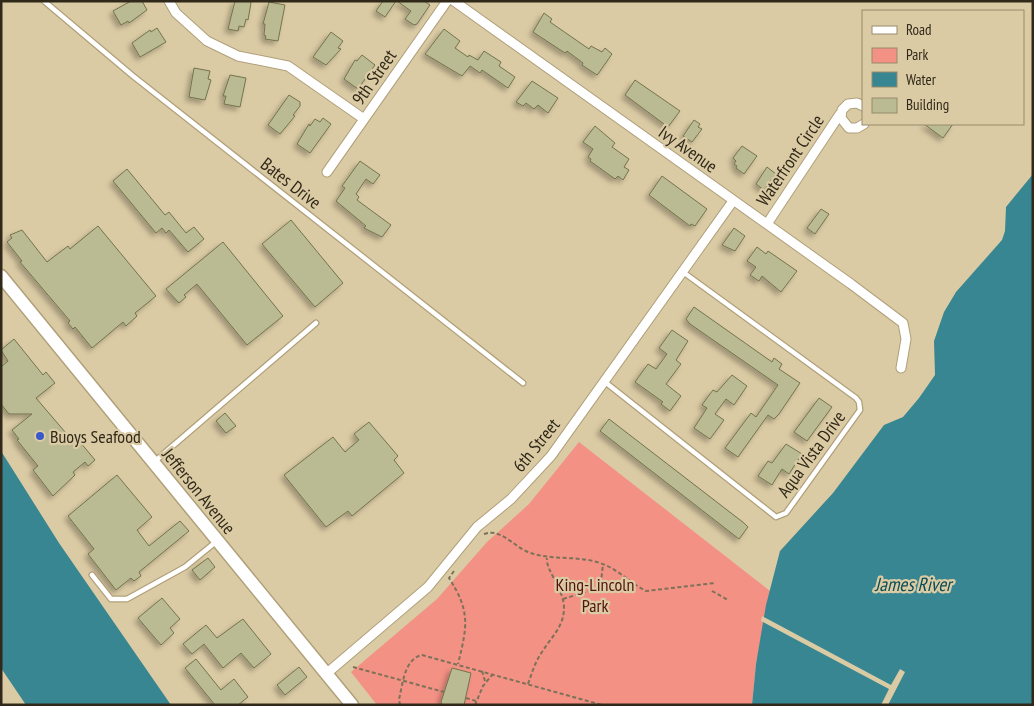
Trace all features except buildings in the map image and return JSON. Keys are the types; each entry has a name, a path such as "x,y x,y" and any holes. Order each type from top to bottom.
{"street":[{"path":"169,1 176,13 207,41 238,56 288,66 364,119"},
{"name":"9th Street","path":"327,172 447,1"},
{"name":"Ivy Avenue","path":"454,1 903,323 906,340 901,368"},
{"name":"Waterfront Circle","path":"766,224 848,104 856,103 862,106"},
{"name":"Waterfront Circle","path":"840,114 842,122 849,128 857,128 862,125"},
{"name":"6th Street","path":"326,674 428,587 471,534 516,494 551,456 733,201"},
{"name":"Jefferson Avenue","path":"1,276 352,705"}],"lane":[{"name":"Bates Drive","path":"44,1 133,76 523,383"},
{"name":"Aqua Vista Drive","path":"605,382 776,517 786,513 860,410 859,402 856,398 682,272"},
{"path":"153,463 316,323"},
{"path":"92,575 111,599 127,599 185,567 217,541"}],"path":[{"path":"478,539 485,533 493,532 523,550 547,558 583,560 604,564 646,591 715,583"},
{"path":"528,684 537,661 561,624 564,611 563,599 557,581 547,567 547,558"},
{"path":"563,599 589,591 600,591 604,564"},
{"path":"455,570 449,578 457,589 464,608 466,634 458,664"},
{"path":"712,591 728,600"},
{"path":"400,705 399,699 409,662 422,654 602,705"},
{"path":"353,667 444,692"},
{"path":"482,671 486,682"},
{"path":"475,705 486,682 493,674"},
{"path":"466,698 476,701"}],"green space":[{"name":"King-Lincoln Park","path":"579,442 770,591 756,664 752,705 377,705 351,672 437,599 487,542 529,504"}],"water":[{"name":"James River","path":"1033,174 1033,705 752,705 756,664 766,605 780,551 833,493 884,425 903,417 935,375 934,341 944,312 956,292 1002,240 1005,231 1006,207"},
{"path":"1,451 59,543 171,705 26,705 1,668"}],"pier":[{"path":"762,616 891,685 900,669 905,672 888,705 881,705 889,689 761,621"}],"place":[{"name":"Buoys Seafood","path":"40,436"}]}
